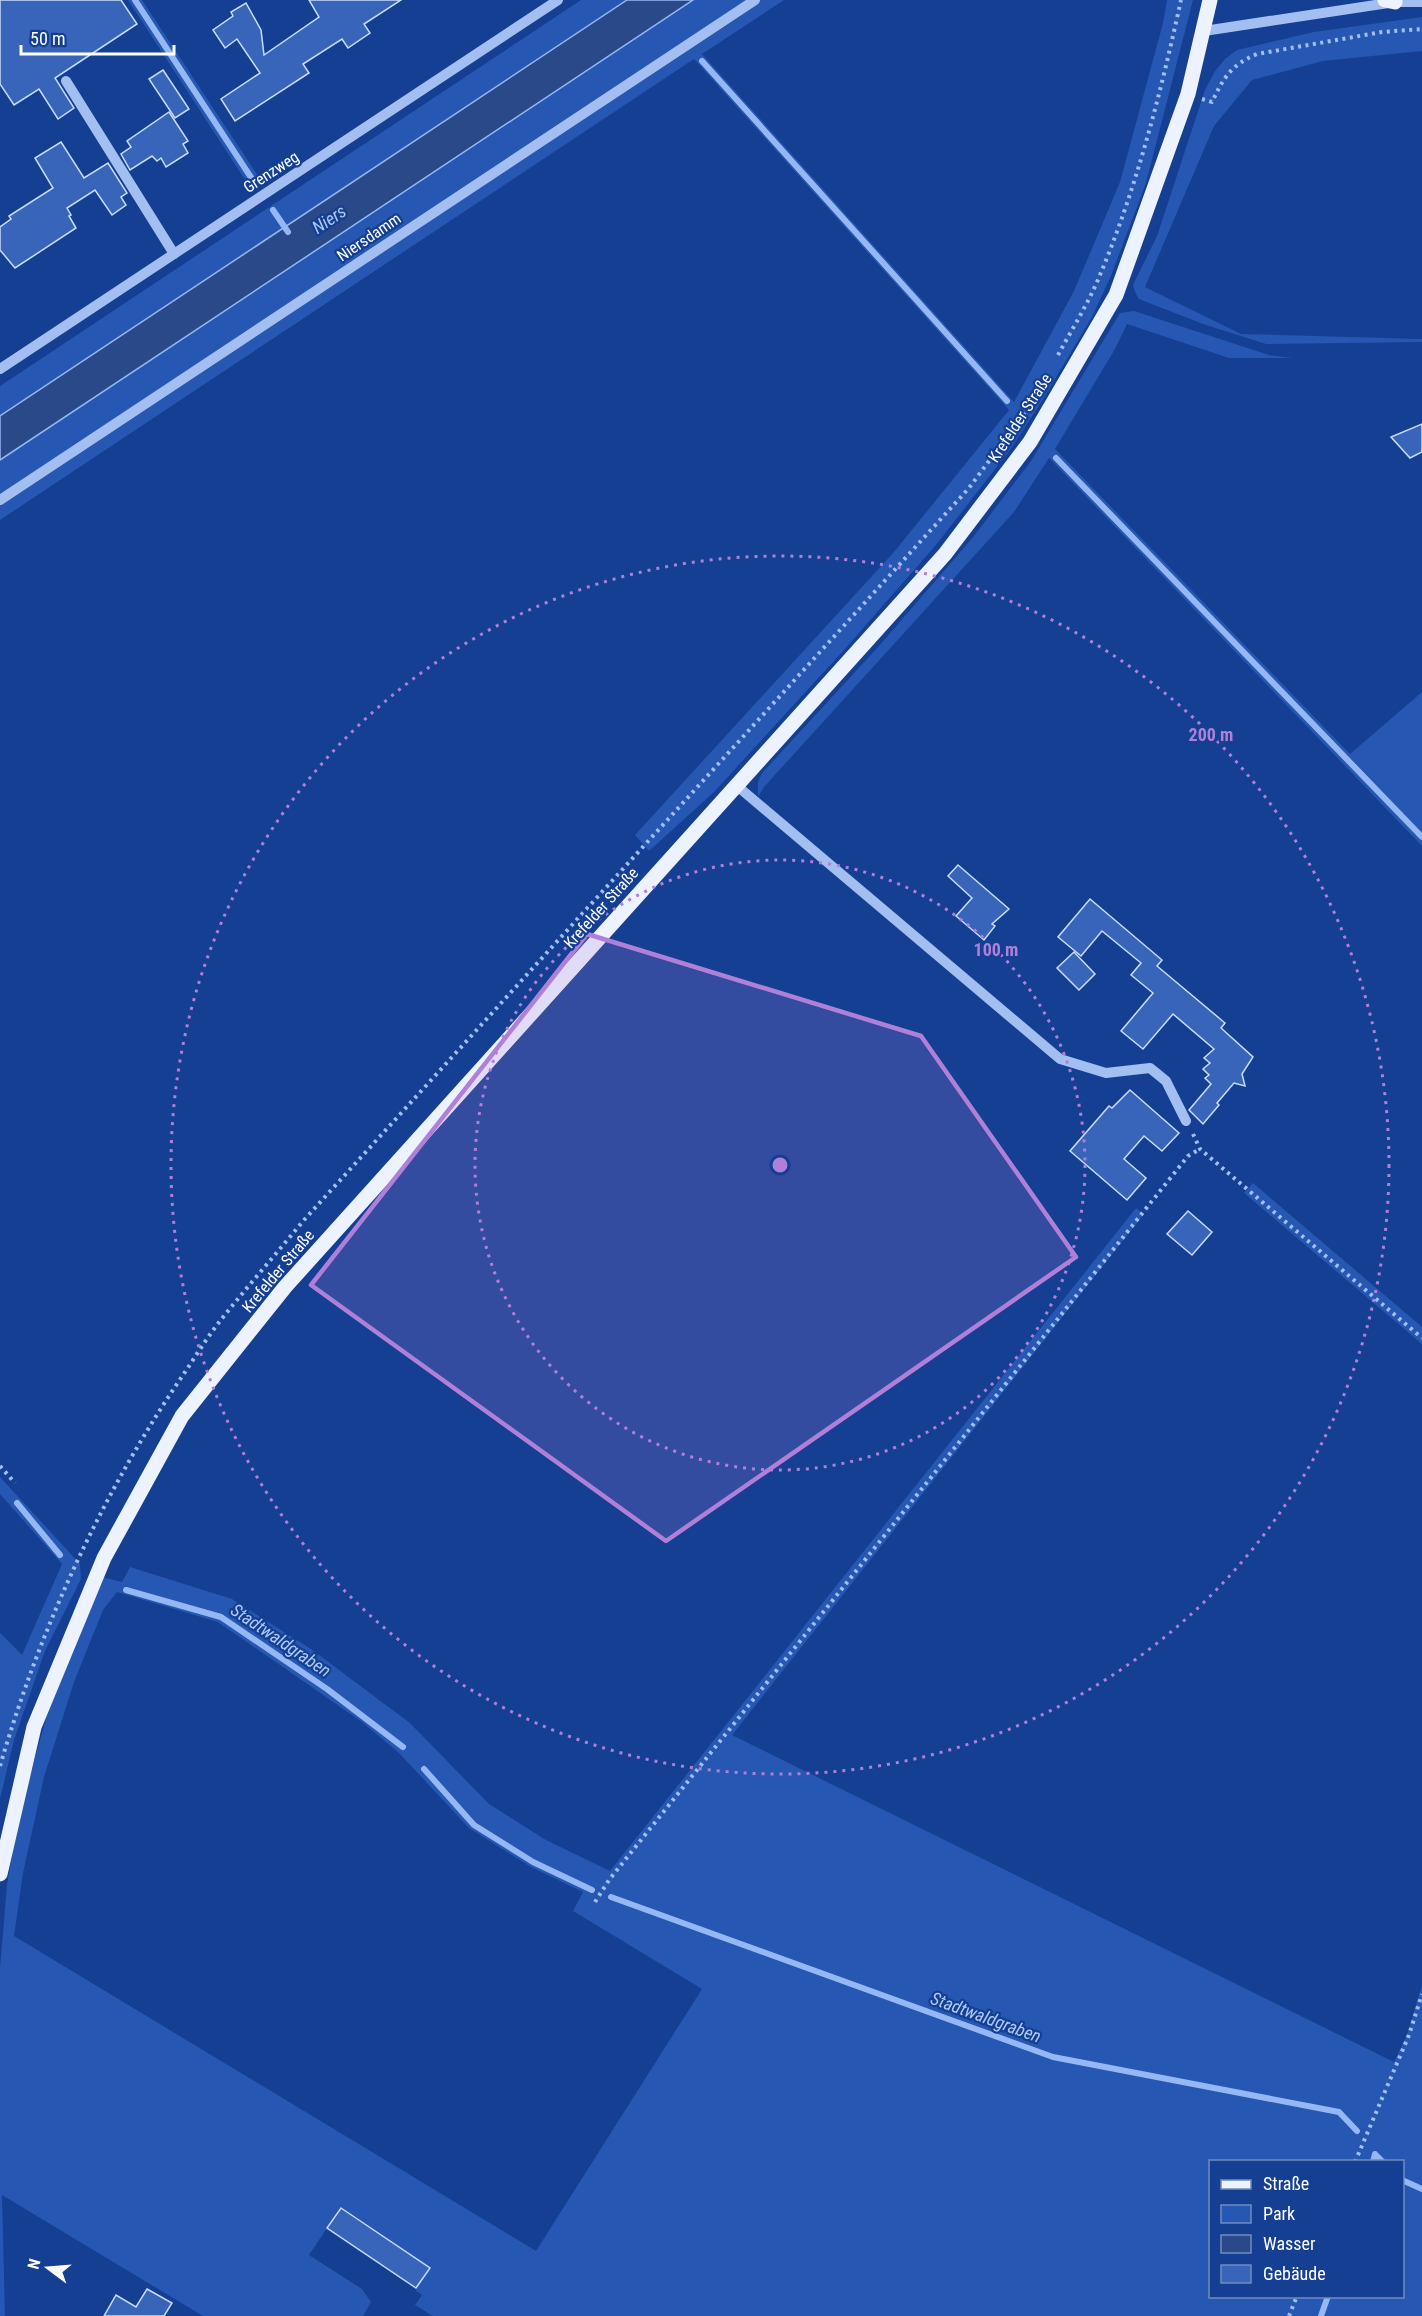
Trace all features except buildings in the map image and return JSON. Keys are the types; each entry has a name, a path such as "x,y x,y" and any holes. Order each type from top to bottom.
{"main road":[{"name":"Krefelder Straße","path":"0,1874 34,1727 104,1558 182,1416 285,1287 945,554 1030,442 1116,296 1188,94 1210,0"}],"street":[{"name":"Grenzweg","path":"0,369 558,0"},
{"name":"Niersdamm","path":"0,500 755,0"},
{"path":"1204,31 1390,1 1422,2"},
{"path":"66,81 174,254"},
{"path":"736,785 1060,1059 1106,1073 1149,1068 1166,1081 1186,1121"}],"path":[{"path":"1053,364 1096,284 1126,209 1162,87 1181,0"},
{"path":"1162,87 1212,102 1222,81 1231,70 1241,61 1257,54 1382,32 1422,29"},
{"path":"0,1766 33,1664 83,1550 126,1466 163,1405 219,1323 304,1220 969,488 1023,415 1047,374"},
{"path":"1186,1121 1200,1149 1422,1338"},
{"path":"596,1902 616,1870 1188,1156 1200,1149"},
{"path":"0,1466 15,1484"},
{"path":"1356,2160 1409,2036 1422,1994"},
{"path":"1289,2316 1296,2298"}],"highlighted area":[{"path":"587,934 921,1036 1076,1257 666,1541 311,1285"}],"green space":[{"path":"128,0 142,0 260,179 249,186"},
{"path":"581,0 627,0 0,416 0,386"},
{"path":"693,0 784,0 702,54 1014,402 1074,291 1120,182 1163,23 1167,0 1193,0 1146,183 1111,276 1092,317 1042,401 1010,450 936,545 714,792 649,851 635,835 894,552 1009,410 694,59 0,520 0,460"},
{"path":"1422,17 1422,51 1323,61 1252,80 1214,126 1145,287 1241,334 1422,339 1422,342 1266,344 1203,324 1139,299 1133,285 1157,236 1205,90 1215,71 1225,59 1237,50 1314,32"},
{"path":"1134,311 1269,355 1292,358 1229,358 1127,324 1115,349 1055,449 1350,754 1422,692 1422,846 1049,458 1014,512 764,787 758,797 758,782 762,773 879,646 974,536 1031,461 1120,313"},
{"path":"1253,1183 1422,1327 1422,1344 1244,1193"},
{"path":"1136,1208 1144,1214 732,1735 1394,2062 1407,2035 1422,1985 1422,2316 433,2316 415,2305 422,2295 416,2291 417,2288 430,2268 341,2207 309,2255 362,2289 371,2302 363,2316 203,2316 2,2195 5,2316 0,2316 0,1968 7,1885 19,1815 51,1701 102,1577 122,1582 130,1567 232,1599 311,1649 410,1723 489,1804 546,1840 610,1871","holes":["117,1592 218,1622 362,1722 399,1753 469,1828 531,1867 583,1892 573,1911 702,1989 536,2251 14,1936 23,1873 44,1777 74,1682 103,1610"]},
{"path":"0,1477 80,1564 81,1579 45,1651 14,1740 0,1799 0,1633 22,1655 62,1564 0,1494"}],"water":[{"name":"Niers","path":"627,0 693,0 0,460 0,416"}],"waterway":[{"path":"135,0 252,179"},
{"path":"702,61 1007,401"},
{"path":"273,210 288,232"},
{"path":"1056,458 1422,837"},
{"name":"Stadtwaldgraben","path":"17,1503 60,1555"},
{"name":"Stadtwaldgraben","path":"126,1590 221,1617 327,1689 403,1747"},
{"name":"Stadtwaldgraben","path":"424,1769 474,1825 533,1862 592,1890"},
{"name":"Stadtwaldgraben","path":"611,1897 1053,2057 1339,2112 1357,2131"},
{"name":"Stadtwaldgraben","path":"1374,2160 1375,2154 1381,2160"},
{"name":"Stadtwaldgraben","path":"1404,2181 1422,2189"},
{"path":"1321,2316 1327,2298"}]}
